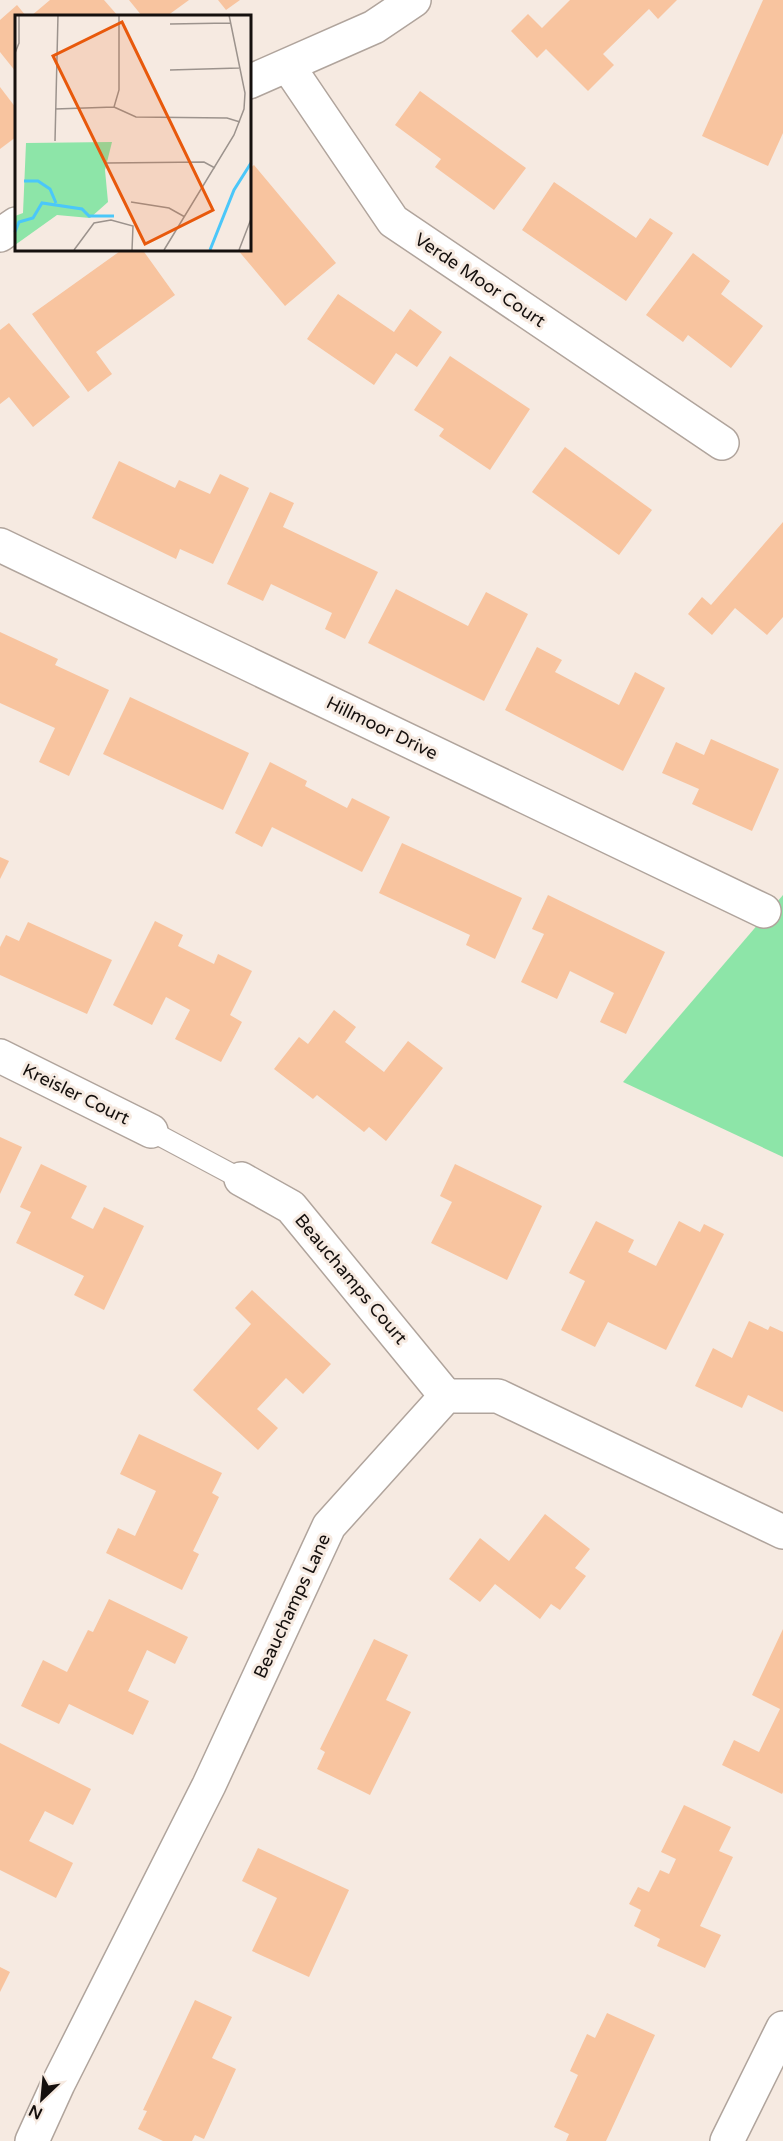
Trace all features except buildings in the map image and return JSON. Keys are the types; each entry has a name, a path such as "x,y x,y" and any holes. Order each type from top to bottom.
{"street":[{"path":"250,82 374,27 414,0"},
{"name":"Verde Moor Court","path":"288,66 393,220 722,443"},
{"path":"0,235 15,225"},
{"name":"Hillmoor Drive","path":"0,545 764,911"},
{"name":"Kreisler Court","path":"0,1056 151,1131"},
{"name":"Beauchamps Court","path":"241,1179 291,1207 446,1396"},
{"path":"446,1396 498,1396 783,1532"},
{"name":"Beauchamps Lane","path":"32,2141 58,2084 209,1785 329,1526 446,1396"},
{"path":"728,2141 783,2028"}],"lane":[{"path":"151,1131 241,1179"}],"green space":[{"path":"783,895 783,1157 623,1082"}]}
